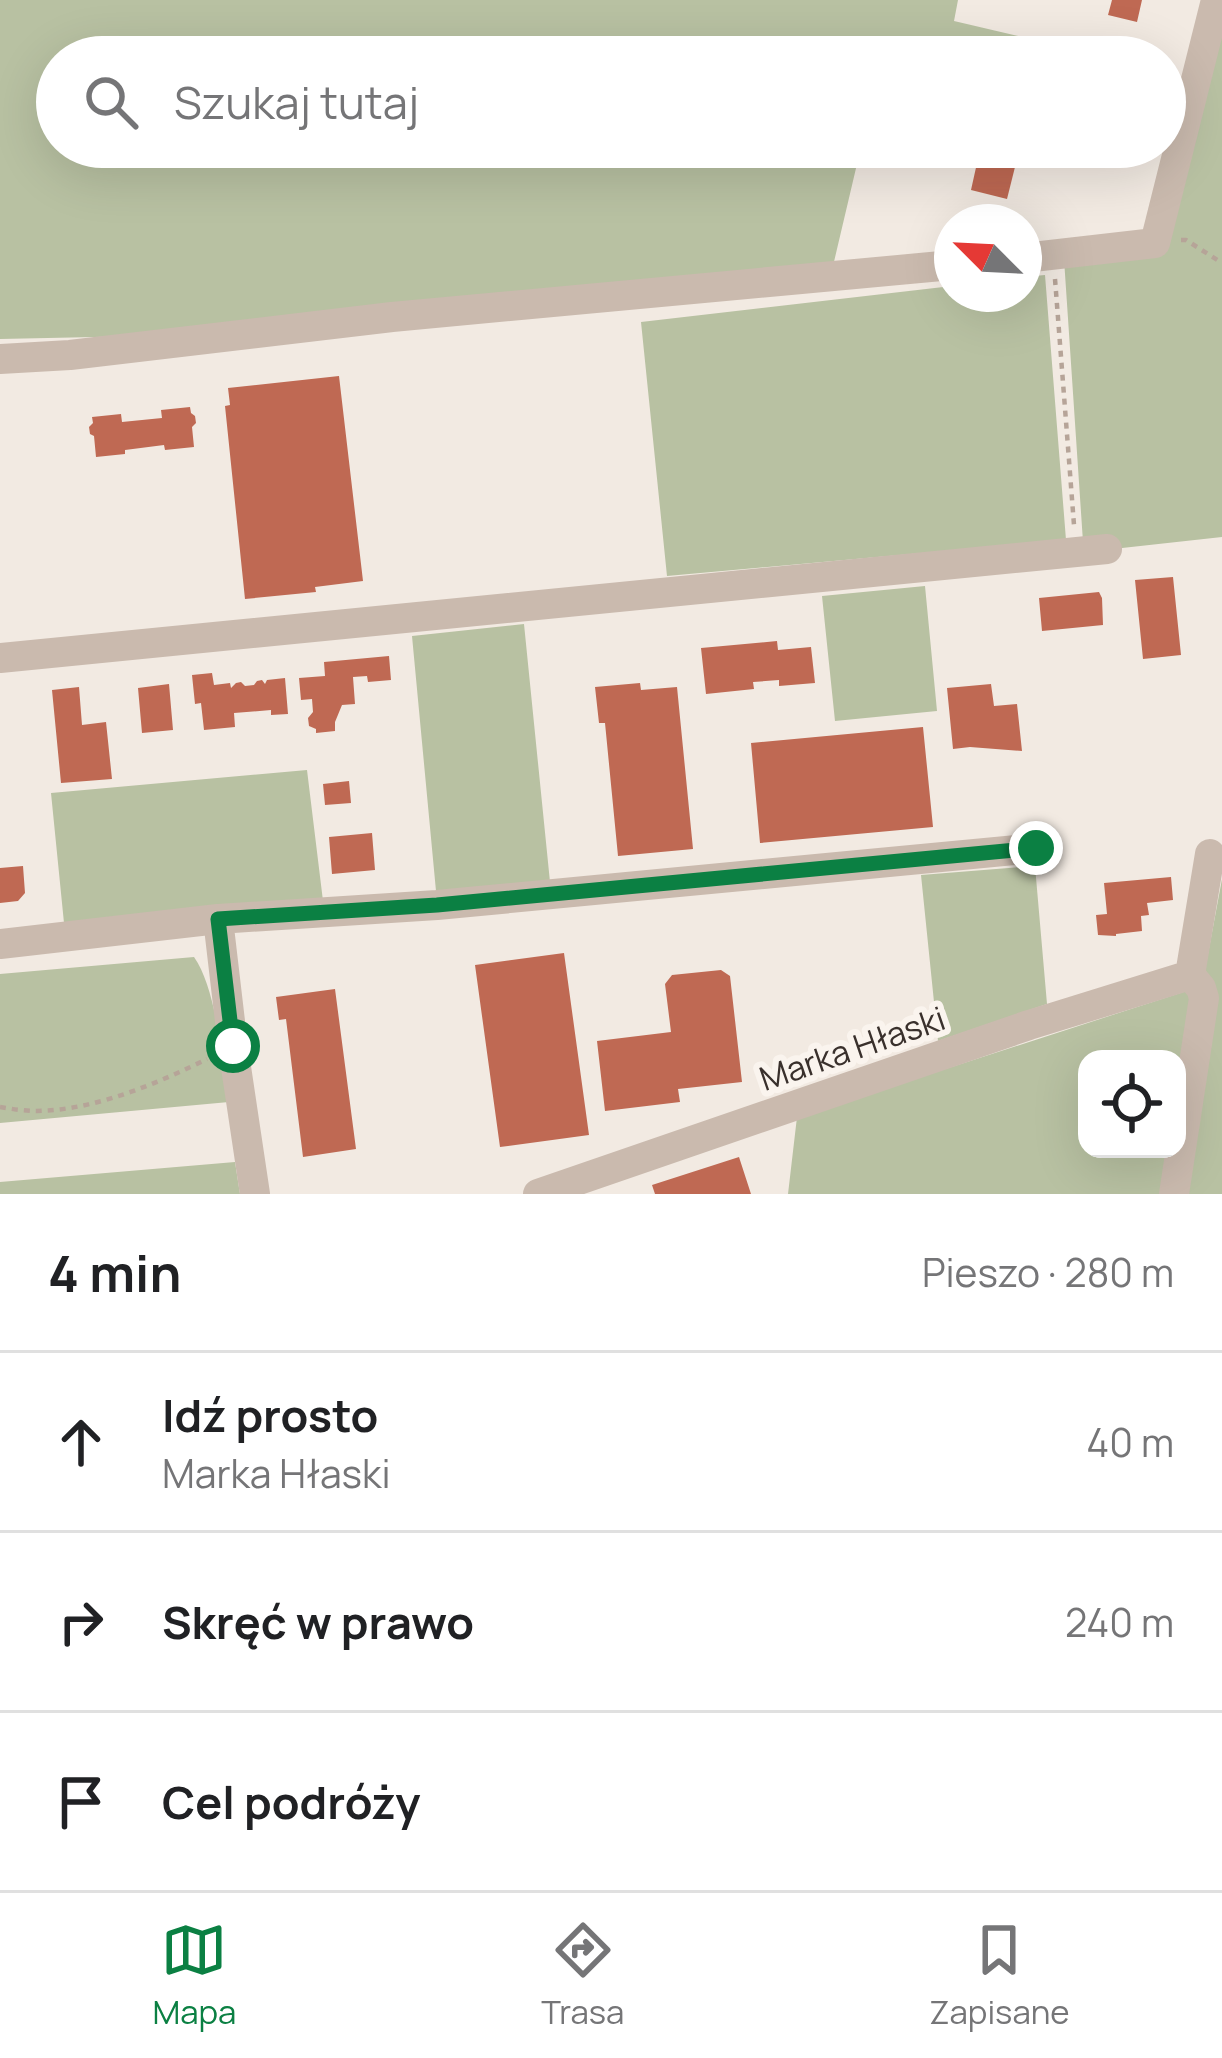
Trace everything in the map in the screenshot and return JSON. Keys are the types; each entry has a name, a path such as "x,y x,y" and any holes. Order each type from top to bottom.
{"street":[{"path":"1186,120 1216,0"},
{"path":"1042,256 1155,243 1174,168"},
{"path":"0,359 934,267"},
{"path":"0,658 1092,550"},
{"path":"0,944 218,919 437,905 1036,848"},
{"path":"1174,1194 1204,998 1190,975 1210,854"},
{"path":"218,919 255,1194"},
{"name":"Marka Hłaski","path":"538,1194 1029,1025 1190,975"}],"path":[{"path":"1155,243 1186,240 1222,263"},
{"path":"1042,278 1092,550"},
{"path":"0,1108 38,1111 82,1106 148,1085 233,1046"}],"green space":[{"path":"0,0 958,0 954,21 1018,36 36,36 36,168 856,168 833,266 143,336 0,339"},
{"path":"1222,16 1222,537 1113,549 1083,542 1064,259 1167,247"},
{"path":"1042,275 1066,540 667,576 641,322 934,288 934,312 1042,312"},
{"path":"925,586 937,711 835,721 822,596"},
{"path":"524,624 550,882 436,891 412,636"},
{"path":"307,770 323,901 64,923 51,793"},
{"path":"1035,866 1047,1004 938,1041 921,875"},
{"path":"1222,879 1222,1194 788,1194 797,1117 1202,986"},
{"path":"194,957 213,1007 229,1102 0,1123 0,974"},
{"path":"235,1162 240,1194 0,1194 0,1182"}],"building":[{"path":"1112,0 1142,0 1137,22 1108,15"},
{"path":"976,168 1015,168 1007,199 971,190"},
{"path":"339,376 363,581 315,587 316,592 245,599 225,406 230,405 228,388"},
{"path":"190,407 196,423 192,427 194,447 165,450 164,445 96,457 89,427 92,417 121,414 122,422 162,418 161,410"},
{"path":"1173,577 1181,655 1143,659 1135,580"},
{"path":"1099,592 1103,625 1042,631 1039,598"},
{"path":"777,641 778,650 811,647 815,683 753,682 754,689 706,694 701,648"},
{"path":"389,656 391,680 368,682 367,676 353,677 355,704 342,705 335,731 316,733 309,726 312,699 301,700 299,678 325,676 324,662"},
{"path":"212,673 214,685 230,683 231,688 241,682 245,686 285,678 288,714 271,715 271,710 234,713 235,727 204,730 192,675"},
{"path":"640,683 641,690 677,687 693,849 618,856 605,723 599,723 595,687"},
{"path":"169,684 173,730 142,733 138,688"},
{"path":"991,684 994,706 1017,704 1022,751 953,749 947,688"},
{"path":"79,687 82,725 106,722 112,779 61,783 52,690"},
{"path":"923,727 933,827 760,843 751,743"},
{"path":"349,781 351,803 325,805 323,784"},
{"path":"372,833 375,870 332,874 329,837"},
{"path":"23,866 25,893 18,901 0,903 0,868"},
{"path":"1171,877 1173,900 1147,903 1149,915 1141,916 1142,931 1098,935 1096,915 1107,914 1104,883"},
{"path":"564,953 589,1135 500,1147 475,965"},
{"path":"721,970 730,976 742,1082 678,1089 680,1102 605,1111 597,1041 671,1032 665,984 672,975"},
{"path":"335,989 356,1149 303,1157 286,1019 279,1020 276,997"},
{"path":"739,1157 751,1194 655,1194 652,1185"}],"route":[{"path":"233,1046 218,919 437,905 1036,848"}]}
